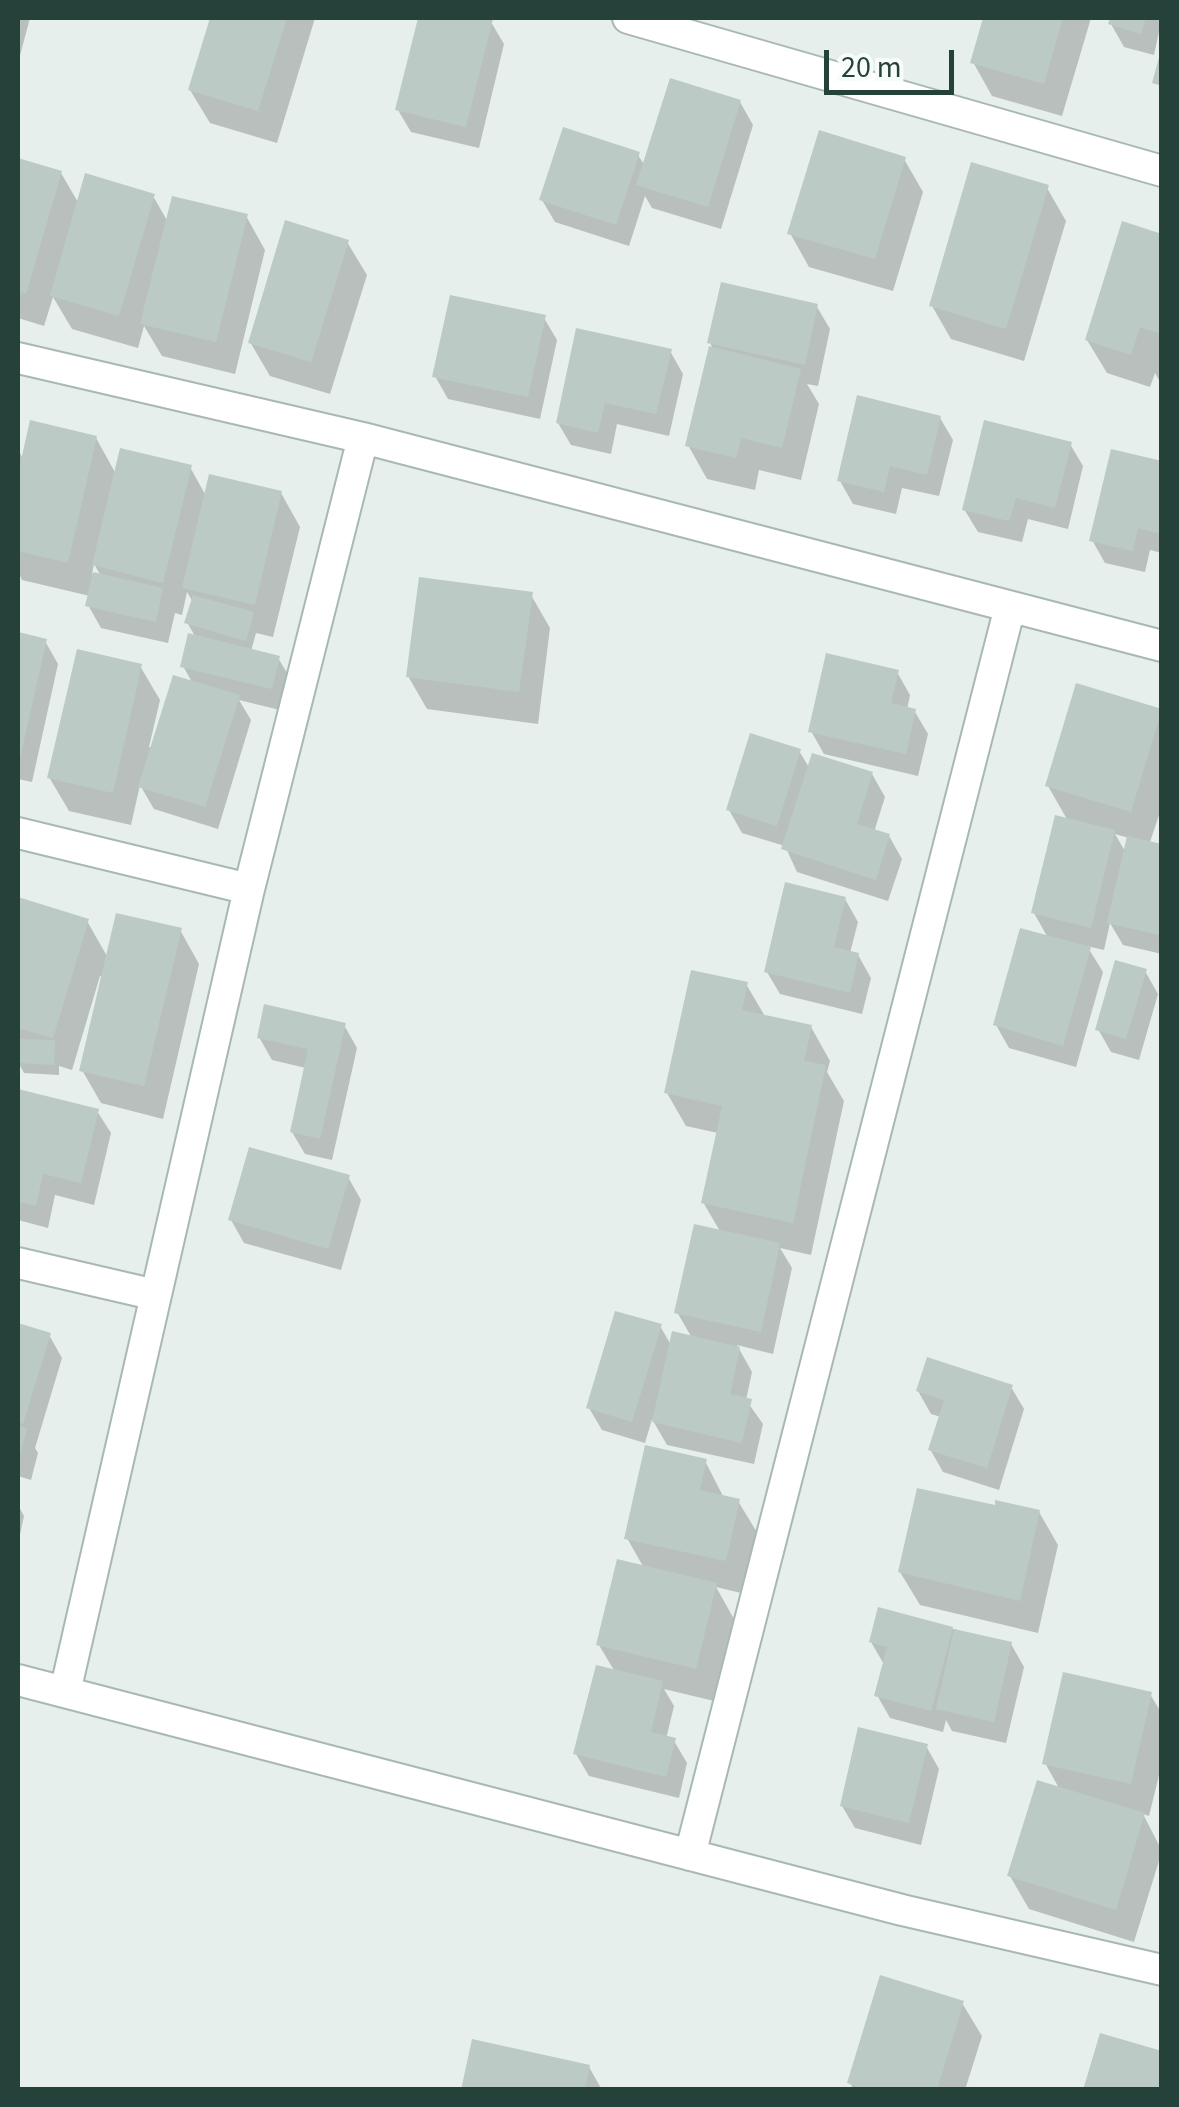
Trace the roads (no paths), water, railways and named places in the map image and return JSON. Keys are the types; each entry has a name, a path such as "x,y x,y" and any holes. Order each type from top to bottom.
{"street":[{"path":"628,18 1162,171"},
{"path":"18,358 363,438 1162,646"},
{"path":"65,1692 249,889 363,438"},
{"path":"690,1854 1010,606"},
{"path":"18,834 249,889"},
{"path":"18,1263 156,1295"},
{"path":"18,1680 690,1854 1162,1970"}]}
